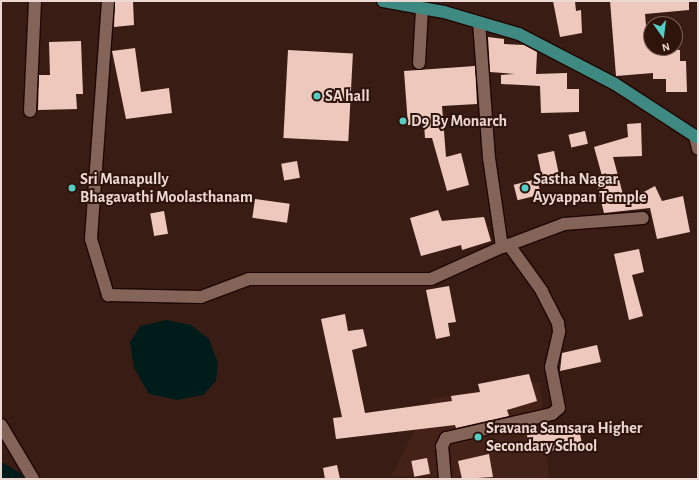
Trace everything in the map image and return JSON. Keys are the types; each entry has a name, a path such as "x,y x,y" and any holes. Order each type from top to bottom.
{"main road":[{"path":"383,1 422,8 520,34 608,81 697,137"}],"street":[{"path":"30,111 35,1"},
{"path":"108,1 91,239 108,295 201,297 249,279 430,279 505,246 564,224 643,218"},
{"path":"419,63 422,8"},
{"path":"445,479 442,446 446,438 552,414 559,408 551,367 559,331 558,322 542,291 505,246 489,158 479,23"},
{"path":"697,137 698,149"},
{"path":"1,425 33,479"}],"shaded area":[{"name":"Sravana Samsara Higher Secondary School","path":"540,382 549,479 391,476 432,398"}],"water":[{"path":"166,320 191,325 209,339 218,363 216,381 203,395 177,400 149,394 134,368 130,342 140,326"}],"building":[{"path":"115,1 133,1 134,25 114,27"},
{"path":"553,1 575,1 576,11 581,10 582,33 560,37"},
{"path":"610,1 689,1 689,10 645,14 645,16 643,16 643,56 680,56 680,61 686,61 687,92 666,92 666,79 653,79 653,73 616,76"},
{"path":"488,37 504,39 504,44 524,45 537,52 536,74 567,73 567,89 579,89 579,112 541,113 540,86 501,84 501,75 515,74 490,72"},
{"path":"81,41 83,94 76,94 77,109 38,110 39,75 50,75 49,42"},
{"path":"135,48 141,92 169,88 172,113 126,119 112,51"},
{"name":"SA hall","path":"288,50 353,53 348,141 283,138"},
{"path":"475,66 477,104 442,106 446,157 461,153 469,185 447,191 432,138 425,138 424,124 408,125 404,71"},
{"path":"641,123 642,156 613,157 625,202 655,186 662,201 683,196 690,232 657,239 650,208 604,213 597,185 604,183 594,147 628,137 627,124"},
{"path":"585,131 588,144 571,147 568,135"},
{"path":"554,151 559,175 543,179 537,155"},
{"path":"297,161 300,178 284,181 281,164"},
{"path":"537,179 541,195 518,200 514,185"},
{"path":"255,199 290,204 287,223 252,218"},
{"path":"438,210 442,221 484,217 491,241 462,250 461,245 421,256 410,218"},
{"path":"164,211 168,234 154,236 150,213"},
{"path":"639,249 644,272 632,275 643,316 629,320 614,254"},
{"path":"449,286 456,322 448,323 450,336 436,339 426,290"},
{"path":"345,314 348,331 363,329 367,346 352,350 365,413 452,401 451,396 480,392 478,384 529,374 537,401 507,410 509,416 456,428 455,425 336,439 333,418 342,417 321,319"},
{"path":"597,345 601,362 560,371 562,353"},
{"path":"579,428 583,450 528,451 527,432"},
{"path":"489,454 493,477 462,479 458,461"},
{"path":"427,458 430,474 414,477 411,461"},
{"path":"337,465 340,479 325,479 323,468"}],"waterway":[{"path":"1,471 14,479"}],"place":[{"name":"SA hall","path":"317,96"},
{"name":"D9 By Monarch","path":"403,121"},
{"name":"Sri Manapully Bhagavathi Moolasthanam","path":"72,188"},
{"name":"Sastha Nagar Ayyappan Temple","path":"525,188"},
{"name":"Sravana Samsara Higher Secondary School","path":"478,437"}]}
